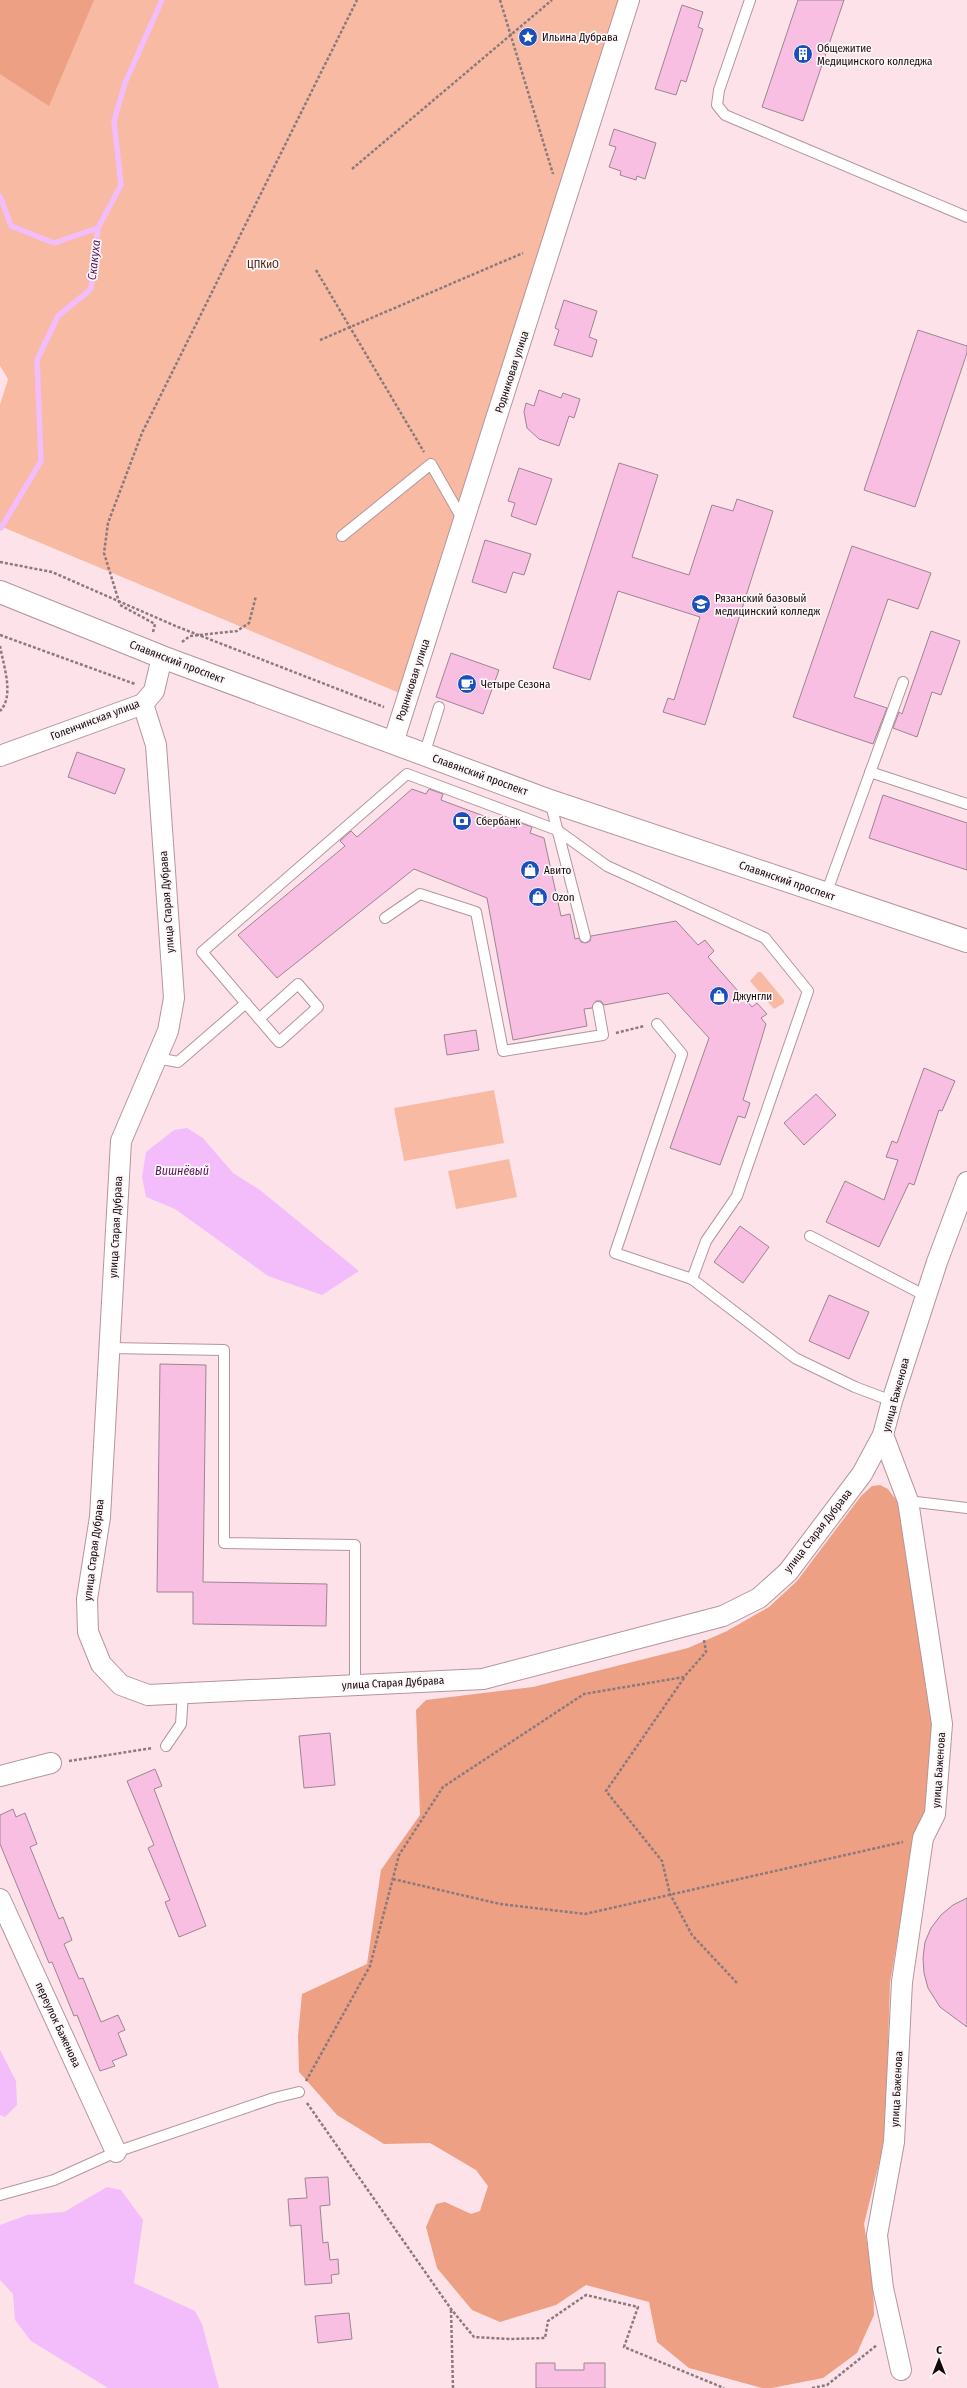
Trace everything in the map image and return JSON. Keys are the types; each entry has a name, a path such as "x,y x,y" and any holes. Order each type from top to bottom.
{"street":[{"name":"Родниковая улица","path":"393,743 629,0"},
{"name":"Славянский проспект","path":"0,592 156,654 550,801 967,941"},
{"path":"148,697 156,654"},
{"name":"Голенчинская улица","path":"0,756 148,697"},
{"name":"улица Старая Дубрава","path":"148,697 156,745 174,998 168,1031 121,1141 100,1517 86,1599 88,1632 101,1664 121,1685 148,1695 483,1679 723,1616 759,1598 788,1572 862,1474 884,1435"},
{"name":"улица Баженова","path":"901,2370 883,2288 878,2235 894,2142 902,1982 924,1838 936,1814 942,1724 908,1501 884,1435 892,1401 926,1296 967,1182"},
{"path":"0,1776 51,1763"},
{"name":"переулок Баженова","path":"0,1899 116,2152"}],"lane":[{"path":"750,0 719,90 717,105 725,115 967,217"},
{"path":"342,536 431,464 464,523"},
{"path":"826,894 903,682"},
{"path":"424,755 440,707"},
{"path":"870,772 967,804"},
{"path":"259,1019 298,984 318,1007 279,1042 259,1019 246,1003 202,952 407,774 557,830 607,866 765,938 808,991 737,1196 706,1241 692,1279"},
{"path":"550,801 585,937"},
{"path":"385,918 420,894 476,912 503,1051 603,1035 598,1007"},
{"path":"157,1058 178,1062 246,1003"},
{"path":"657,1024 682,1054 615,1253 692,1279 795,1358 856,1387 892,1401"},
{"path":"810,1236 926,1296"},
{"path":"109,1348 224,1350 224,1543 355,1546 355,1685"},
{"path":"908,1501 967,1508"},
{"path":"166,1746 181,1724 182,1693"},
{"path":"0,2195 54,2180 116,2152 274,2098 299,2092"}],"path":[{"path":"256,596 249,623 237,631 190,636 156,654 154,624 120,605 118,600 104,553 108,523 142,433 357,0"},
{"path":"500,0 564,208"},
{"path":"352,169 552,0"},
{"path":"320,340 523,253"},
{"path":"316,270 431,464"},
{"path":"0,562 52,572 201,635 402,714"},
{"path":"0,635 148,697"},
{"path":"0,646 8,688 3,708 0,711"},
{"path":"625,1030 647,1026"},
{"path":"701,1622 706,1652 684,1677 606,1791 662,1861 670,1894 692,1935 738,1984"},
{"path":"684,1677 584,1694 443,1787 399,1855 370,1966 299,2092 451,2309 474,2337 510,2339 545,2338 548,2321 586,2295 638,2306 624,2347 724,2388"},
{"path":"51,1763 166,1746"},
{"path":"393,1879 500,1904 585,1914 924,1838"},
{"path":"451,2309 453,2388"},
{"path":"812,2388 827,2387 893,2332"}],"green space":[{"name":"ЦПКиО","path":"0,0 623,0 402,694 0,526 0,405 8,379 0,366"},
{"path":"758,972 761,972 784,1000 784,1003 774,1009 750,981"},
{"path":"494,1090 504,1143 404,1161 394,1108"},
{"path":"509,1159 517,1197 456,1209 448,1171"}],"shaded area":[{"path":"0,0 94,0 49,106 0,74"},
{"path":"880,1485 888,1489 897,1501 910,1560 933,1723 927,1813 915,1835 890,1983 885,2139 864,2224 873,2280 874,2315 857,2353 823,2378 772,2388 762,2388 689,2368 657,2342 649,2302 586,2285 556,2305 500,2322 472,2310 437,2268 426,2227 436,2204 445,2202 471,2214 480,2211 488,2186 476,2170 430,2143 384,2144 337,2115 299,2072 298,2036 302,1994 367,1964 381,1870 420,1815 416,1710 426,1700 533,1687 688,1648 727,1631 769,1607 797,1581 861,1496 872,1486"}],"water":[{"name":"Вишнёвый","path":"187,1128 203,1138 233,1173 260,1190 359,1271 322,1295 268,1276 175,1209 146,1197 142,1177 146,1152 174,1130"},
{"path":"0,2050 16,2081 17,2105 5,2117 0,2115"},
{"path":"107,2187 121,2190 143,2220 134,2283 195,2311 202,2324 219,2388 108,2388 31,2341 15,2320 13,2294 0,2280 0,2225 27,2215 64,2212"}],"building":[{"name":"Общежитие Медицинского колледжа","path":"798,0 844,0 803,121 762,107"},
{"path":"682,5 703,12 698,27 703,29 686,82 681,80 676,95 655,89"},
{"path":"614,129 656,143 645,179 637,176 636,180 620,175 621,171 609,167 616,147 609,145"},
{"path":"564,300 597,311 589,337 597,340 592,357 554,345 559,330 555,328"},
{"path":"918,330 967,346 967,353 915,507 864,490"},
{"path":"539,390 561,398 563,393 580,399 574,418 569,416 559,446 539,439 527,428 524,412 526,403 534,406"},
{"name":"Рязанский базовый медицинский колледж","path":"619,463 658,475 632,557 689,575 712,505 733,511 737,499 773,511 705,725 663,712 668,698 674,700 700,617 618,591 590,680 553,668"},
{"path":"519,468 552,479 536,525 511,516 515,503 508,501"},
{"path":"485,540 531,554 524,575 513,572 506,593 472,582"},
{"path":"852,546 931,573 918,609 888,599 854,697 887,708 873,744 793,717"},
{"path":"931,631 960,641 941,695 932,692 917,737 893,728 899,712 902,714"},
{"name":"Четыре Сезона","path":"451,653 499,670 483,714 436,697"},
{"path":"77,752 125,769 115,794 68,777"},
{"path":"412,789 426,794 429,789 443,794 441,800 516,828 518,822 532,827 530,833 544,838 561,916 570,914 575,939 579,938 581,942 586,943 590,941 591,936 676,921 698,945 705,940 714,951 708,957 752,1007 757,1003 767,1014 761,1018 766,1024 743,1100 750,1103 745,1118 738,1116 720,1165 670,1148 709,1038 668,993 604,1005 601,1001 596,1001 592,1008 584,1009 587,1026 513,1040 487,898 414,869 277,978 238,935 345,846 340,841 351,831 357,837"},
{"path":"883,795 967,823 967,870 869,838"},
{"path":"476,1030 479,1050 447,1055 444,1035"},
{"path":"924,1068 955,1081 942,1111 939,1110 914,1185 909,1183 879,1247 826,1222 845,1181 884,1200 898,1160 886,1157 892,1141 897,1143"},
{"path":"816,1094 836,1115 804,1145 784,1123"},
{"path":"740,1226 769,1247 743,1283 714,1262"},
{"path":"829,1295 869,1312 849,1359 809,1341"},
{"path":"160,1364 206,1365 203,1582 327,1584 326,1626 193,1624 193,1592 157,1592"},
{"path":"330,1733 335,1785 304,1788 299,1736"},
{"path":"155,1769 162,1786 154,1789 206,1926 179,1937 165,1902 170,1900 148,1848 154,1845 127,1781"},
{"path":"13,1809 16,1817 25,1813 37,1844 30,1847 59,1919 63,1917 72,1940 64,1944 79,1979 83,1978 101,2022 118,2015 125,2030 118,2033 127,2055 112,2061 115,2066 100,2071 77,2015 74,2016 52,1962 49,1963 0,1844 0,1815"},
{"path":"967,1898 967,2027 940,2007 928,1988 924,1973 923,1958 925,1942 931,1928 941,1915 953,1905"},
{"path":"328,2177 330,2205 320,2206 323,2243 328,2242 330,2260 338,2259 339,2274 331,2275 332,2283 305,2285 301,2225 290,2226 288,2199 307,2198 305,2178"},
{"path":"349,2313 352,2339 318,2343 315,2316"},
{"path":"536,2363 555,2363 555,2370 584,2370 584,2363 605,2363 605,2388 536,2388"}],"waterway":[{"name":"Скакуха","path":"1,528 41,461 37,360 58,316 91,289 98,228 121,185 114,121 125,83 162,0"},
{"path":"0,196 11,226 54,243 98,228"}],"place":[{"name":"Ильина Дубрава","path":"528,37"},
{"name":"Общежитие Медицинского колледжа","path":"803,54"},
{"name":"Рязанский базовый медицинский колледж","path":"701,604"},
{"name":"Четыре Сезона","path":"467,684"},
{"name":"Сбербанк","path":"462,821"},
{"name":"Авито","path":"530,870"},
{"name":"Ozon","path":"538,897"},
{"name":"Джунгли","path":"719,996"}]}
